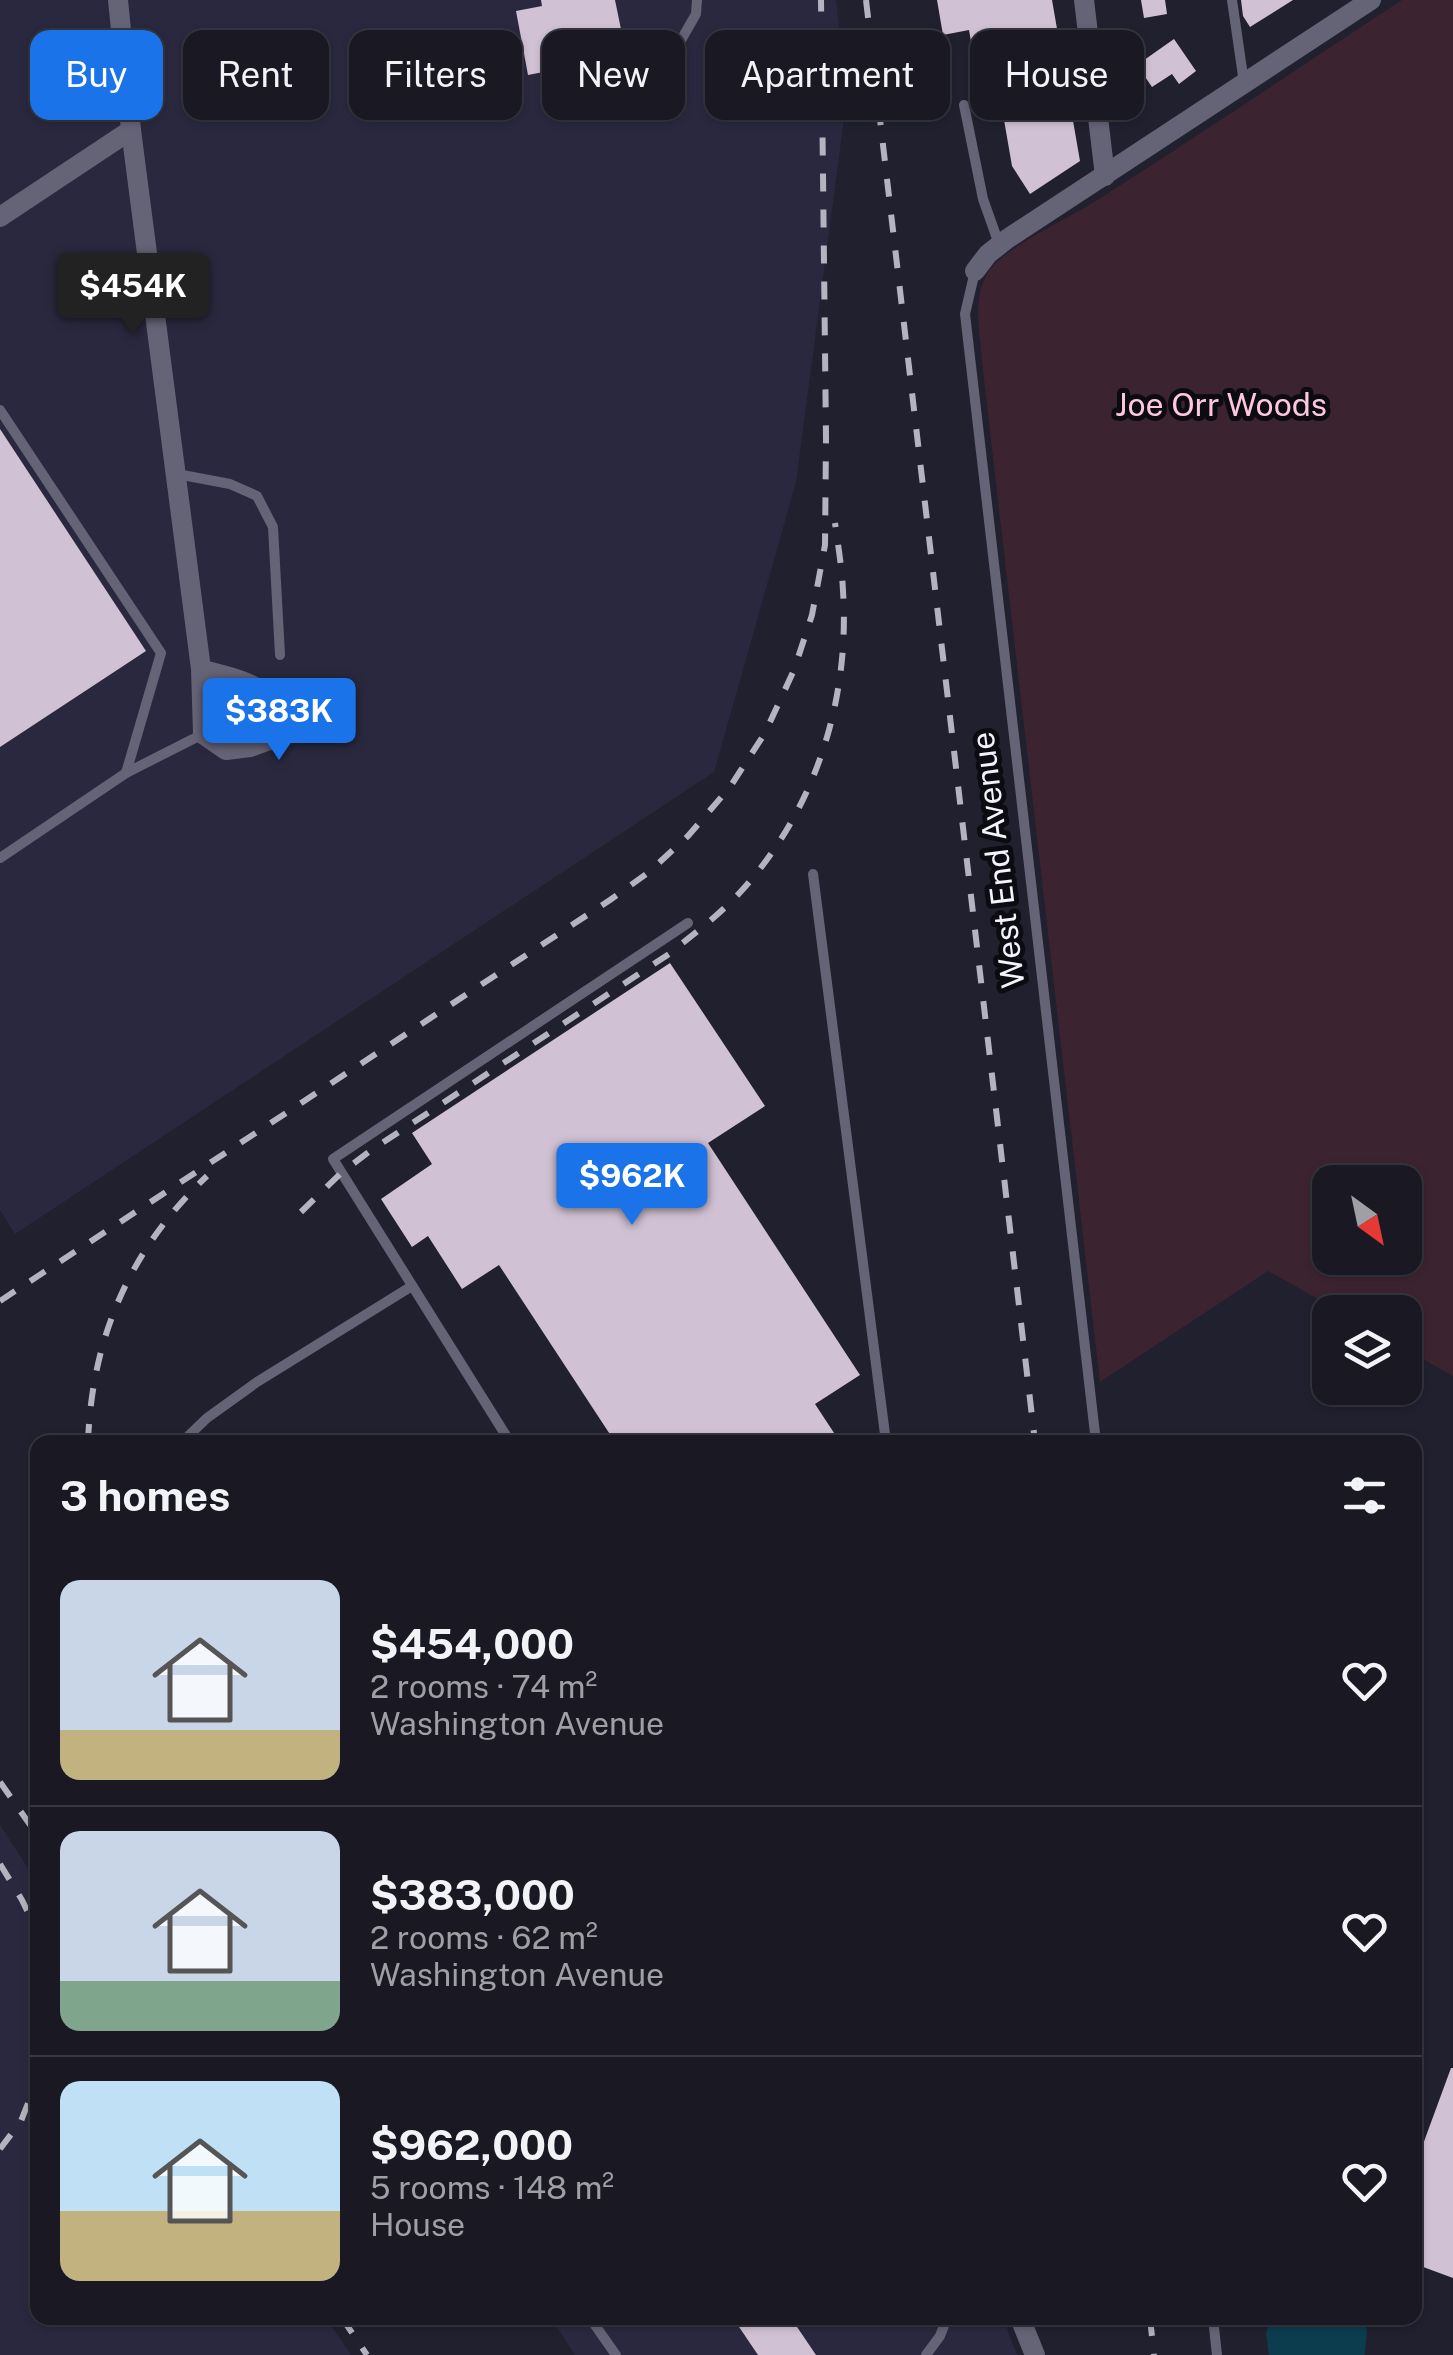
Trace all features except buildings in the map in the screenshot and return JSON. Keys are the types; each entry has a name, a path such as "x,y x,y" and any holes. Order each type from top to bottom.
{"street":[{"path":"118,0 131,130 201,669 202,734 226,750 250,747 272,738 281,720 276,705 257,686 201,669"},
{"path":"1084,0 1105,176"},
{"path":"975,270 1000,245 1371,0"},
{"path":"0,217 131,130"},
{"path":"1023,2325 1035,2355"}],"lane":[{"path":"685,33 696,14 697,0"},
{"path":"1232,0 1244,84"},
{"path":"964,105 982,199 1000,245"},
{"name":"West End Avenue","path":"975,270 965,314 1095,1435"},
{"path":"0,410 161,653 126,774"},
{"path":"176,474 230,484 256,496 273,527 280,655"},
{"path":"0,858 126,774 202,734"},
{"path":"813,874 885,1435"},
{"path":"506,1435 332,1159 688,924"},
{"path":"189,1435 257,1382 412,1286"},
{"path":"595,2325 616,2355"},
{"path":"926,2355 944,2325"},
{"path":"1214,2325 1218,2355"}],"shaded area":[{"path":"0,0 836,0 839,30 705,30 705,120 844,120 796,482 714,772 15,1234 0,1210"},
{"path":"0,1825 30,1871 30,2325 331,2325 351,2355 0,2355"},
{"path":"556,2325 1006,2325 1017,2355 575,2355"}],"green space":[{"name":"Joe Orr Woods","path":"1402,0 1453,0 1453,1376 1422,1359 1422,1295 1312,1296 1268,1271 1100,1382 979,324 981,287 993,266 1014,249 1096,201"}],"water":[{"path":"1269,2325 1365,2325 1367,2330 1364,2355 1269,2355"}],"railway":[{"path":"0,1301 649,872 688,836 730,787 765,733 794,670 812,615 825,545 821,0"},
{"path":"866,0 1034,1435"},
{"path":"301,1212 370,1151 669,954 727,906 769,856 809,787 834,711 844,631 835,523"},
{"path":"89,1435 97,1366 120,1297 156,1234 207,1176"},
{"path":"0,1782 30,1825"},
{"path":"0,1864 30,1916"},
{"path":"0,2149 21,2121 30,2098"},
{"path":"347,2325 367,2355"},
{"path":"1151,2325 1154,2355"}]}
